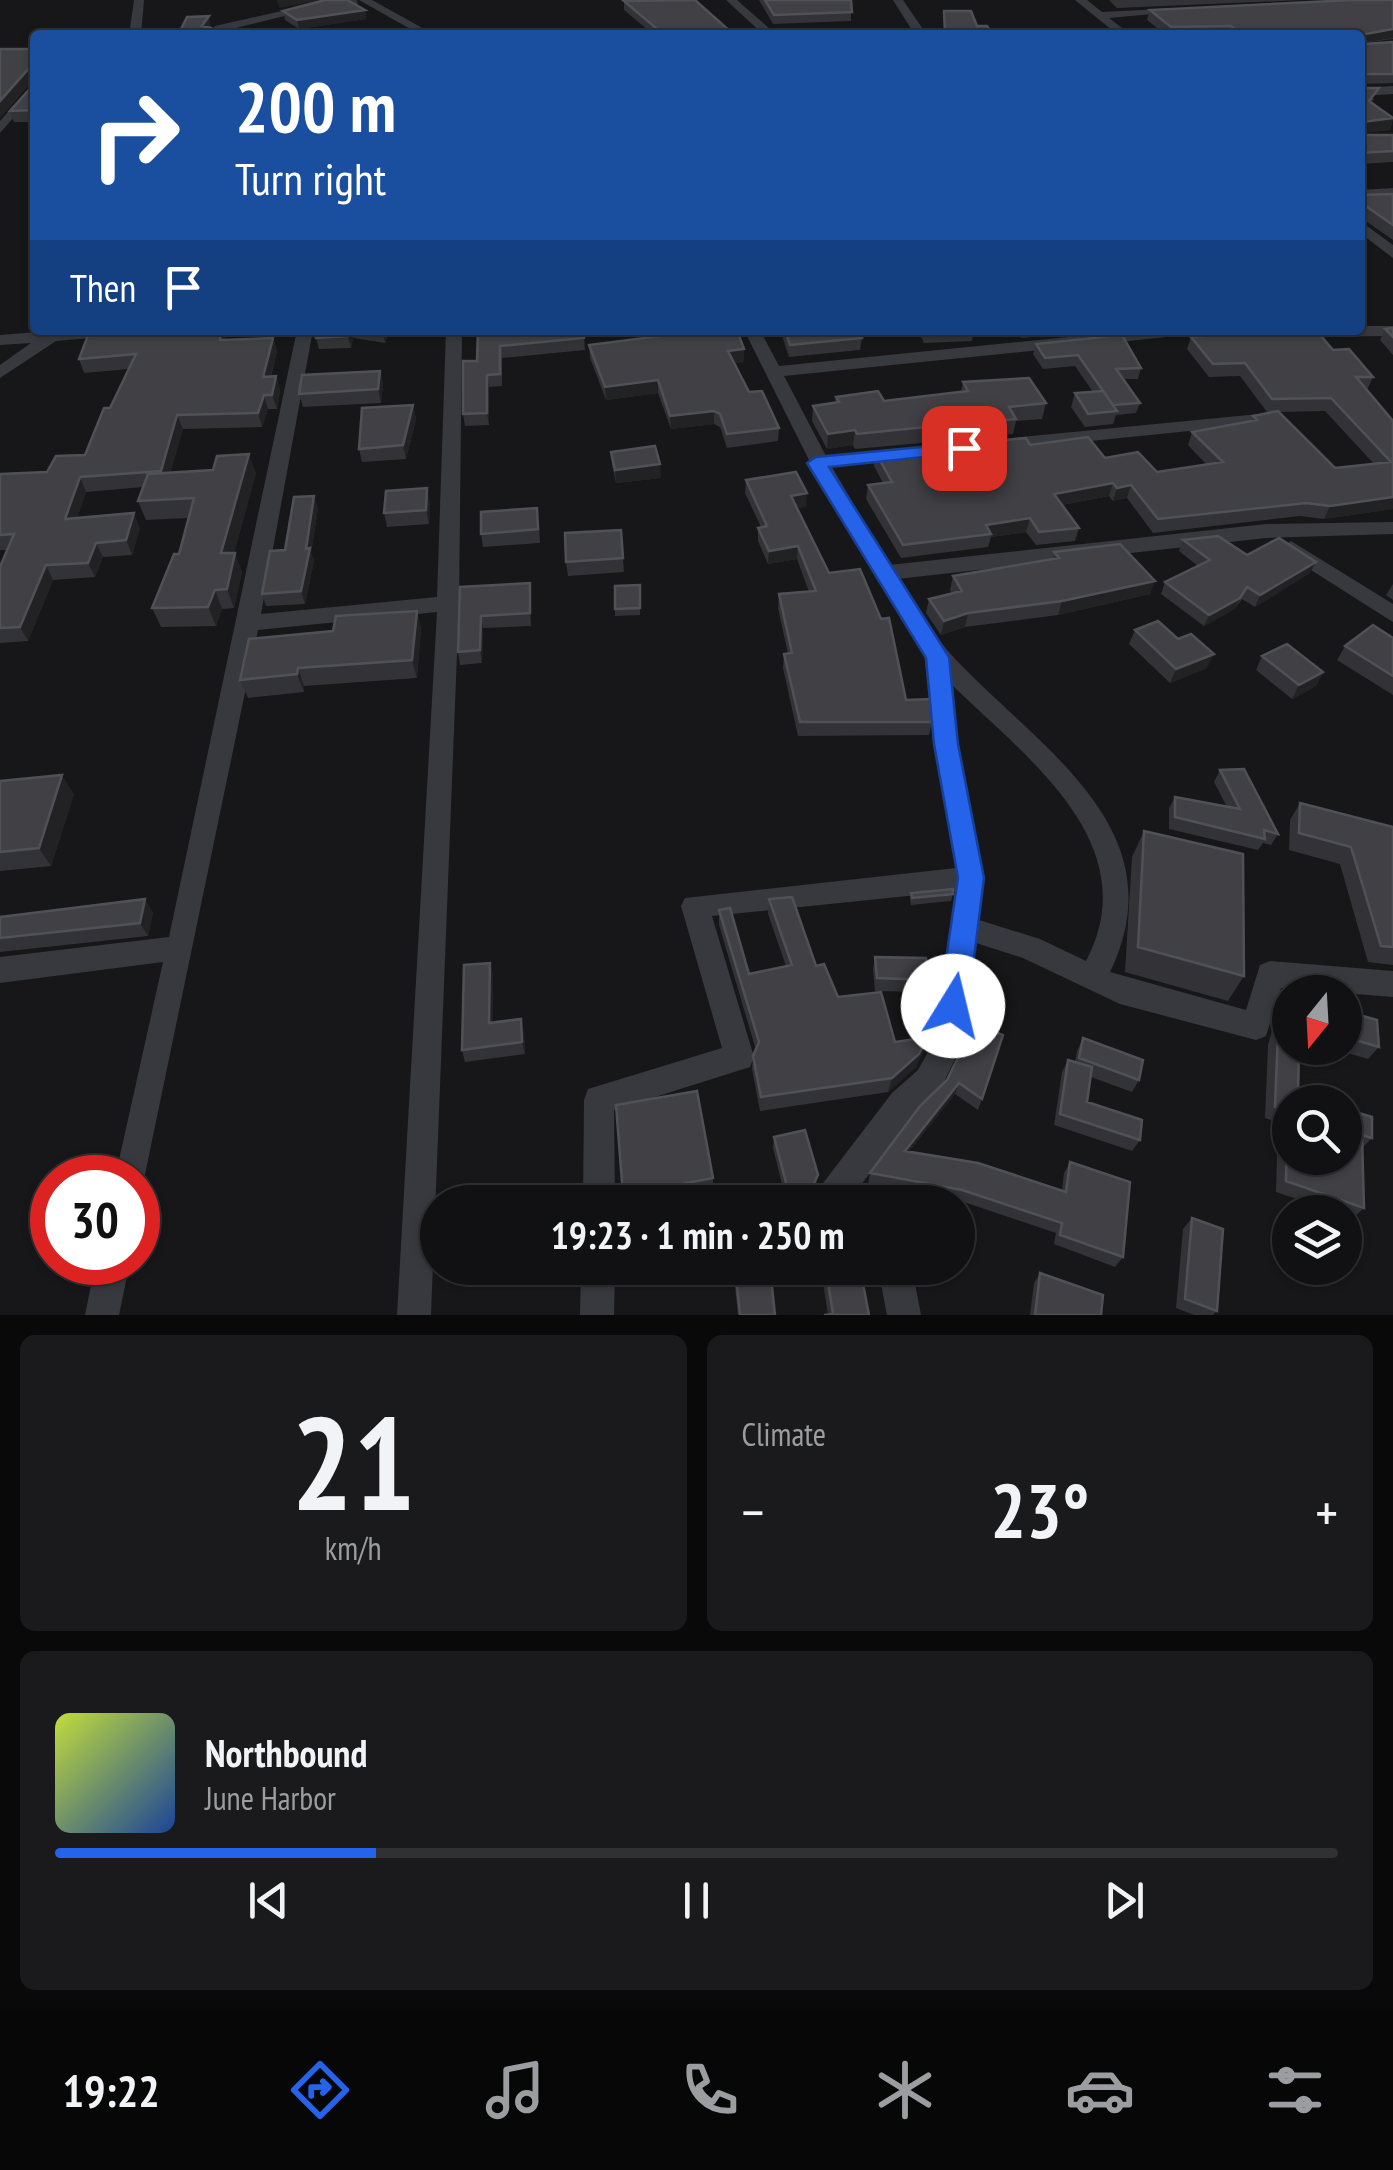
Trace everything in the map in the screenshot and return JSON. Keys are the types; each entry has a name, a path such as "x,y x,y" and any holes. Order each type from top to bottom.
{"street":[{"path":"136,30 139,0"},
{"path":"218,30 344,0"},
{"path":"364,0 420,30"},
{"path":"732,0 765,30"},
{"path":"898,0 917,30"},
{"path":"1080,0 1118,30"},
{"path":"1097,16 1194,10"},
{"path":"1365,92 1393,90"},
{"path":"0,129 30,91"},
{"path":"1365,194 1393,192"},
{"path":"1365,229 1393,254"},
{"path":"1365,331 1393,331"},
{"path":"0,340 72,335"},
{"path":"135,1155 304,335"},
{"path":"430,1185 454,335"},
{"path":"755,335 816,463 934,651 1070,790 1104,838 1116,870 1117,908 1105,955 1093,976"},
{"path":"774,372 1128,335"},
{"path":"0,373 50,337"},
{"path":"816,463 1259,419"},
{"path":"884,574 1266,531 1393,528"},
{"path":"1266,531 1393,614"},
{"path":"246,623 448,603"},
{"path":"841,1185 903,1104 929,1080 947,1045 971,878 934,651"},
{"path":"599,1185 599,1100 738,1057 695,906 971,878"},
{"path":"966,928 1030,948 1120,991 1256,1026 1270,974 1393,984"},
{"path":"0,970 178,948"},
{"path":"102,1315 108,1285"},
{"path":"414,1315 422,1285"},
{"path":"597,1315 598,1285"},
{"path":"898,1285 904,1315"}],"building":[{"path":"325,0 347,0 365,10 297,20 283,11"},
{"path":"695,0 729,30 647,30 656,28 624,1"},
{"path":"765,0 851,0 852,12 774,15"},
{"path":"1393,0 1393,29 1365,34 1365,30 1171,27 1150,10"},
{"path":"944,11 971,11 977,26 987,26 990,30 945,30"},
{"path":"209,16 202,26 210,30 180,30 187,17"},
{"path":"1393,42 1393,74 1365,74 1365,44"},
{"path":"0,49 30,49 30,67 0,101"},
{"path":"30,88 30,110 10,111"},
{"path":"1365,88 1379,88 1369,101 1393,118 1365,122"},
{"path":"1365,135 1393,135 1393,151 1365,153"},
{"path":"1393,194 1393,225 1365,205 1365,195"},
{"path":"88,335 273,338 263,377 276,376 272,395 264,395 258,413 177,415 161,471 80,477 65,519 134,513 126,540 96,543 88,563 46,565 20,627 0,628 0,567 14,534 0,535 0,474 47,472 56,456 85,455 104,408 110,408 136,354 79,359"},
{"path":"317,335 348,335 348,336 316,338"},
{"path":"478,335 584,335 584,338 500,346 500,374 487,375 487,413 463,414 463,361 477,361"},
{"path":"739,335 744,349 728,351 749,392 762,391 779,428 727,434 720,414 714,411 670,416 658,380 605,387 589,345 660,336"},
{"path":"787,335 862,338 790,345"},
{"path":"1122,335 1141,368 1116,369 1140,403 1113,405 1078,355 1045,358 1036,344"},
{"path":"1320,335 1333,350 1349,349 1373,377 1356,377 1393,421 1393,497 1330,506 1306,503 1158,519 1131,485 1117,488 1113,483 1054,494 1079,528 1039,532 1030,518 986,525 991,534 903,545 868,485 892,482 876,453 956,445 960,452 1000,447 996,441 1026,438 1030,445 1088,437 1105,458 1138,452 1157,472 1223,462 1192,432 1257,420 1253,416 1278,411 1335,468 1391,462 1331,398 1272,399 1245,363 1213,364 1191,337"},
{"path":"380,371 378,389 299,394 302,375"},
{"path":"1029,378 1046,403 1009,407 1016,419 987,422 980,410 940,415 946,425 828,434 813,406 839,402 836,397 878,391 884,401 968,391 963,382"},
{"path":"1103,391 1117,411 1088,414 1075,393"},
{"path":"413,405 403,445 359,449 362,408"},
{"path":"655,446 660,464 615,470 611,452"},
{"path":"249,454 221,553 235,553 227,589 215,590 208,607 152,608 174,554 179,554 194,498 138,501 148,474 213,470 217,456"},
{"path":"796,472 807,493 791,496 829,573 860,569 881,619 889,618 906,700 930,699 932,722 800,722 784,654 792,653 779,594 816,591 798,546 769,551 758,528 767,526 746,480"},
{"path":"427,488 426,510 384,513 386,491"},
{"path":"314,496 306,549 310,548 301,591 262,594 270,551 285,550 294,497"},
{"path":"537,508 538,529 481,534 481,512"},
{"path":"621,530 623,558 566,562 565,533"},
{"path":"1218,536 1247,555 1279,538 1316,562 1260,595 1247,587 1240,598 1209,615 1165,582 1210,560 1183,540"},
{"path":"1120,544 1155,581 1062,601 968,613 944,621 929,599 962,591 953,576 1059,558 1054,552"},
{"path":"530,583 530,613 481,616 480,650 458,652 460,587"},
{"path":"640,585 640,608 615,609 615,586"},
{"path":"417,611 412,660 298,668 297,674 240,680 249,639 333,631 336,616"},
{"path":"1158,621 1178,639 1191,634 1214,654 1176,669 1135,630"},
{"path":"1373,625 1393,638 1393,676 1345,646"},
{"path":"1287,644 1323,672 1299,685 1262,656"},
{"path":"1244,769 1278,834 1264,830 1265,839 1175,817 1175,797 1240,809 1220,770"},
{"path":"62,775 39,848 0,852 0,781"},
{"path":"1300,803 1393,827 1393,947 1381,946 1351,847 1299,833"},
{"path":"1144,831 1243,854 1244,976 1138,947"},
{"path":"953,889 953,894 912,898 911,893"},
{"path":"792,897 816,966 824,964 838,997 881,992 895,1042 928,1037 919,1054 892,1078 761,1097 753,1056 759,1042 719,910 730,908 749,974 792,965 769,899"},
{"path":"145,899 140,923 0,938 0,917"},
{"path":"875,957 926,958 929,980 877,978"},
{"path":"490,963 489,1023 521,1019 522,1042 462,1050 464,965"},
{"path":"1362,1016 1377,1020 1379,1047 1362,1042"},
{"path":"968,1022 1003,1035 982,1099 959,1083 905,1151 978,1163 1066,1192 1070,1162 1130,1182 1123,1257 1060,1235 1062,1223 975,1194 975,1185 935,1185 870,1173 920,1106 947,1080 964,1045"},
{"path":"1083,1038 1143,1060 1139,1080 1079,1058"},
{"path":"1068,1060 1092,1067 1087,1102 1142,1120 1140,1140 1060,1114"},
{"path":"1277,1065 1299,1065 1298,1085 1276,1085"},
{"path":"697,1091 713,1178 676,1185 622,1185 616,1105"},
{"path":"1362,1114 1372,1117 1372,1138 1362,1135"},
{"path":"805,1130 818,1175 813,1185 787,1185 774,1137"},
{"path":"1362,1135 1364,1208 1362,1195 1326,1195 1286,1181 1286,1175 1362,1175"},
{"path":"1192,1218 1223,1229 1217,1311 1185,1299"},
{"path":"1040,1273 1103,1295 1101,1315 1035,1315"},
{"path":"737,1285 772,1285 775,1315 740,1315"},
{"path":"828,1285 863,1285 869,1315 824,1315 833,1314"}],"route":[{"path":"953,1006 971,878 946,744 938,657 816,463 964,448"}]}
